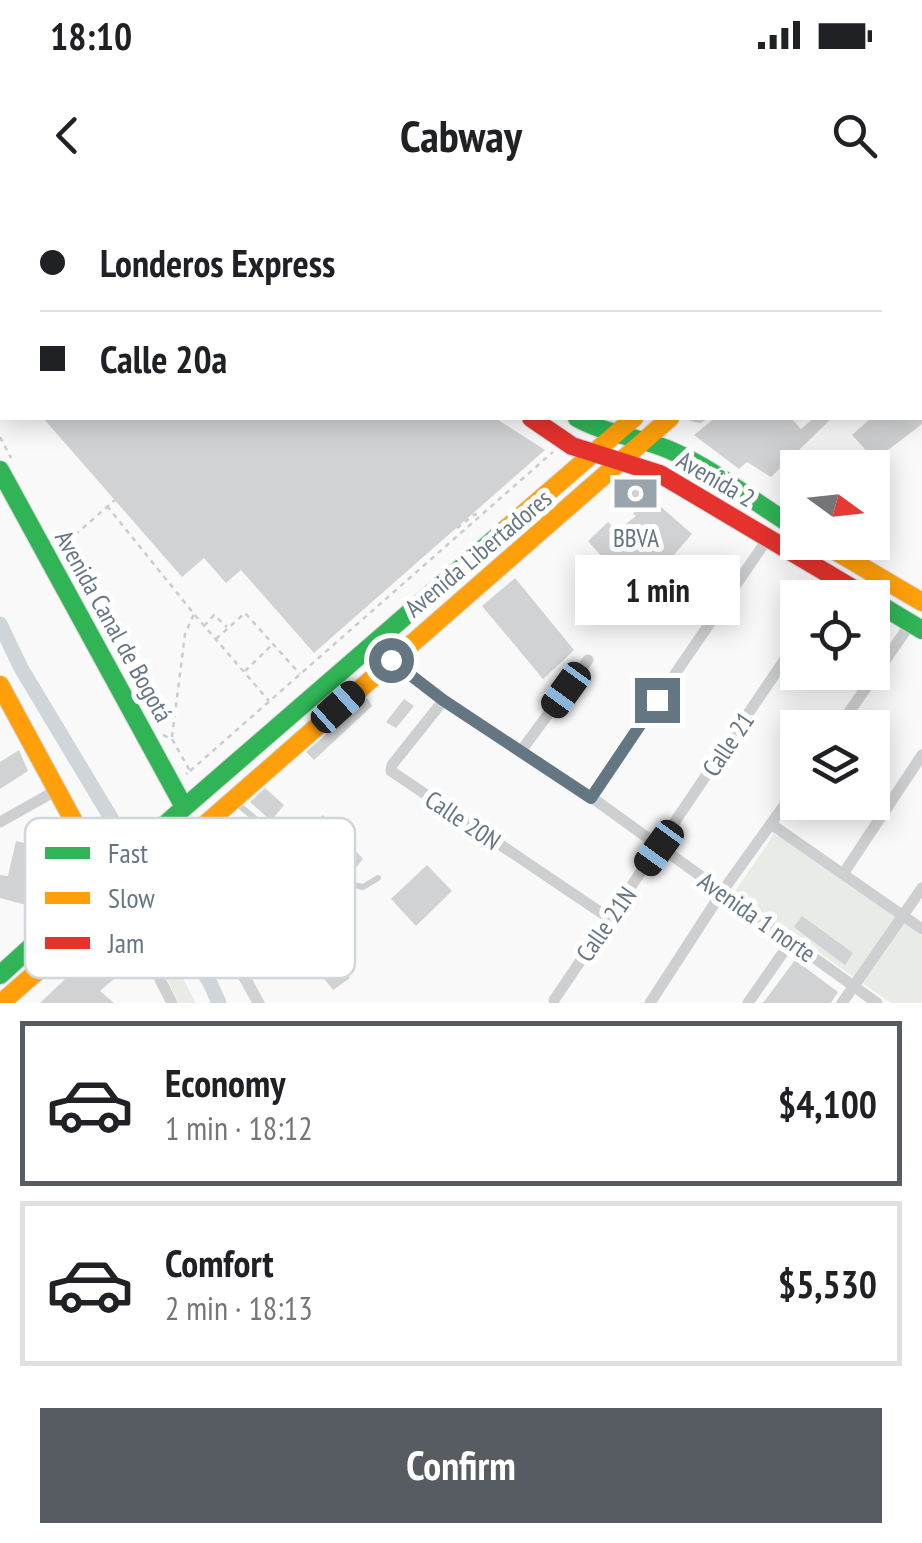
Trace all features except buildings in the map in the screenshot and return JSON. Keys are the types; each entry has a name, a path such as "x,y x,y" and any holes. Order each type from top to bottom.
{"main road":[{"name":"Avenida 2","path":"534,420 592,454 660,474 839,579"},
{"name":"Avenida 2","path":"579,420 677,452 780,518"},
{"name":"Avenida Libertadores","path":"172,818 632,420"},
{"name":"Avenida Libertadores","path":"212,818 668,420"},
{"name":"Avenida Canal de Bogotá","path":"0,470 181,810"},
{"path":"851,560 922,602"},
{"name":"Avenida 2","path":"890,610 916,627"},
{"path":"0,684 6,712 74,818"},
{"name":"Avenida Libertadores","path":"0,975 25,952"},
{"name":"Avenida Libertadores","path":"1,1003 30,978"}],"street":[{"path":"591,798 768,538"},
{"path":"852,710 916,627"},
{"name":"Avenida 1 norte","path":"391,660 877,1003"},
{"path":"520,752 588,660"},
{"name":"Calle 21","path":"659,848 780,667"},
{"name":"Calle 20N","path":"443,700 391,771 609,918"},
{"path":"843,874 922,755"},
{"path":"0,822 57,790"},
{"path":"650,1003 780,811"},
{"path":"771,824 922,929"},
{"name":"Calle 21N","path":"554,1000 659,848"},
{"path":"842,1003 922,888"},
{"path":"748,1003 791,941"},
{"path":"161,978 172,1003"}],"lane":[{"path":"233,800 255,818"},
{"path":"355,886 363,887 378,878"}],"path":[{"path":"190,771 474,514 478,518 565,441"},
{"path":"59,549 115,500"},
{"path":"107,506 194,614 208,622 216,639 270,702"},
{"path":"216,639 244,613 300,675"},
{"path":"172,738 185,634 194,614"},
{"path":"208,622 214,615 224,631"},
{"path":"244,672 273,644"}],"shaded area":[{"path":"774,834 922,936 922,1003 891,1003 734,893"},
{"path":"166,978 182,978 196,1003 179,1003"}],"waterway":[{"path":"0,624 21,668 111,818"},
{"path":"207,978 219,1003"}],"traffic: fast":[{"path":"582,420 689,459 780,517"},
{"path":"0,470 184,807"},
{"path":"173,818 508,527"},
{"path":"890,611 922,630"},
{"path":"0,975 25,952"}],"traffic: slow":[{"path":"508,527 632,420"},
{"path":"213,818 668,420"},
{"path":"851,560 922,602"},
{"path":"0,685 72,818"},
{"path":"1,1003 30,978"}],"traffic: jam":[{"path":"534,420 572,446 660,474 839,580"}],"place":[{"name":"BBVA","path":"636,494"}],"route":[{"path":"391,660 443,700 591,798 657,700"}]}
